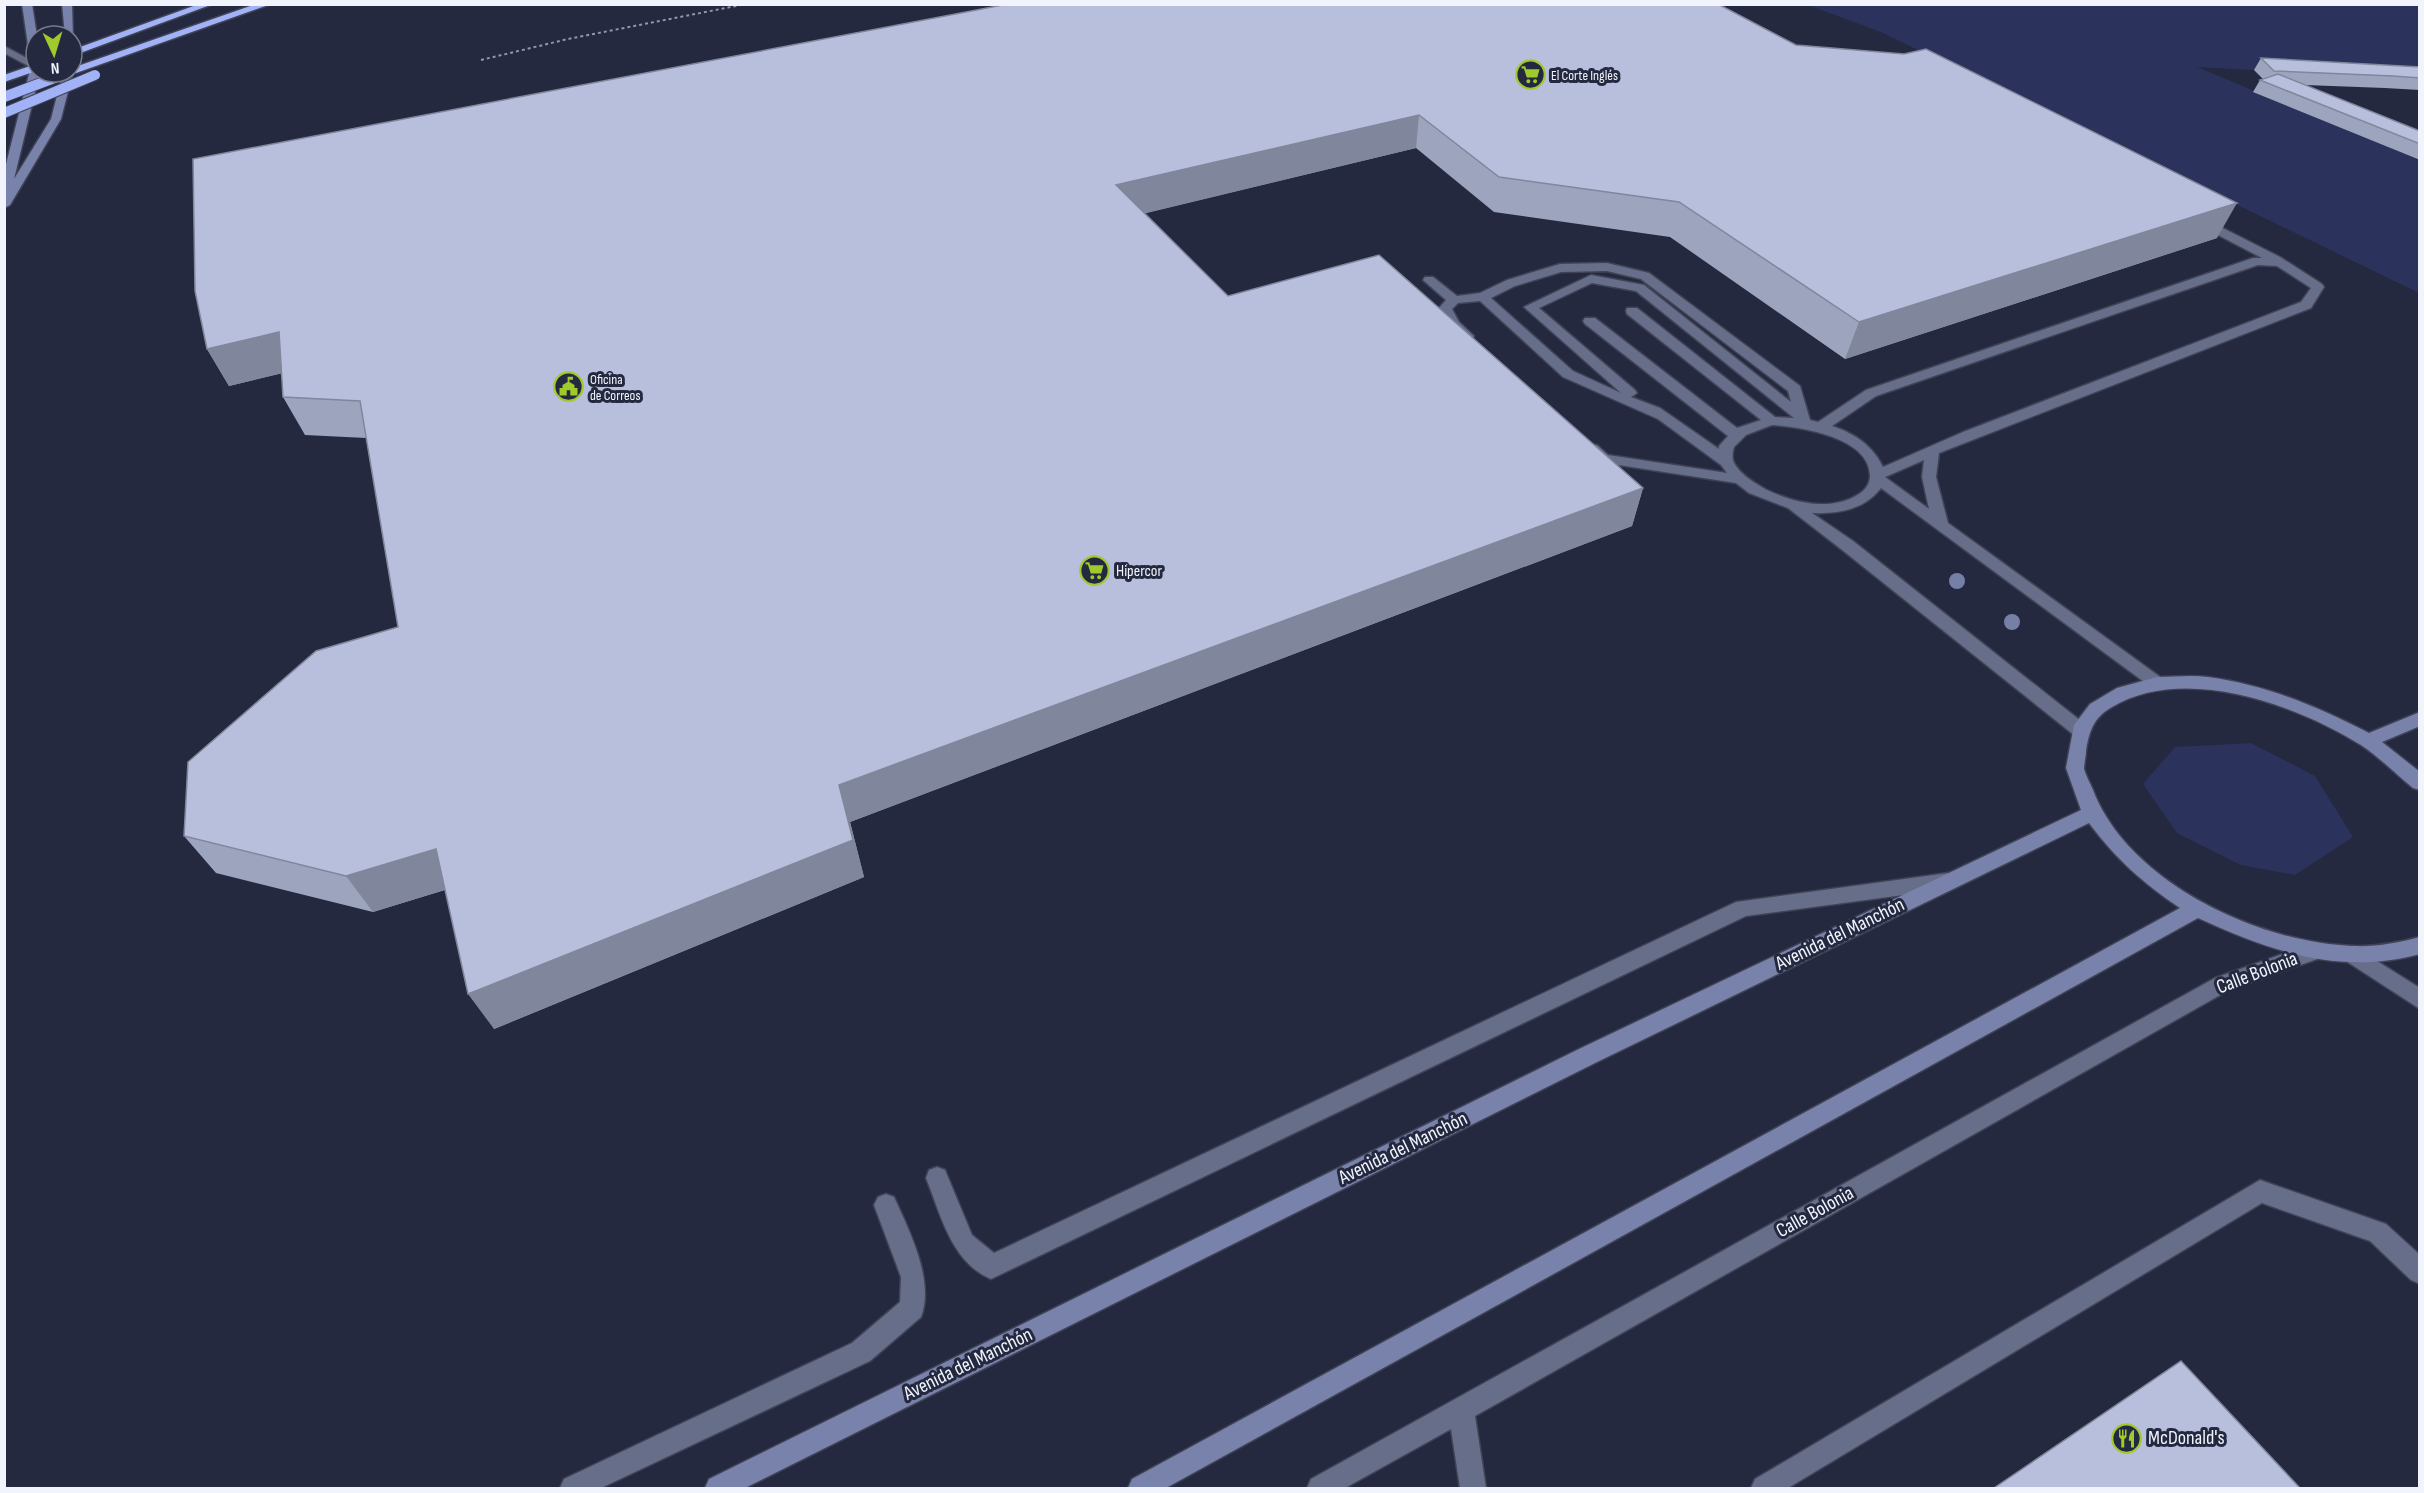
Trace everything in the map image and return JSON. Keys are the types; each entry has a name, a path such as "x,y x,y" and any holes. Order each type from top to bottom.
{"highway":[{"path":"84,49 209,4"},
{"path":"84,67 267,4"},
{"path":"4,113 95,75 150,46"},
{"path":"4,79 24,71"},
{"path":"4,97 38,84"}],"main road":[{"path":"27,4 30,24"},
{"path":"67,4 69,24"},
{"path":"4,197 32,84"},
{"path":"4,205 56,119 66,84"},
{"path":"2420,783 2368,741 2316,713 2260,693 2206,683 2157,683 2122,692 2096,708 2080,730 2075,768 2092,813 2118,847 2153,880 2197,909 2255,935 2316,951 2353,955 2392,953 2420,945"},
{"path":"2368,741 2420,718"},
{"name":"Avenida del Manchón","path":"718,1488 1587,1056 2092,813"},
{"path":"1142,1488 2197,909"}],"lane":[{"path":"4,49 24,60"},
{"path":"1878,477 1968,435 2306,305 2318,287 2280,263 2187,214"},
{"path":"1727,462 1725,452 1728,442 1751,426 1771,421 1810,422 1871,393 2257,261 2280,263"},
{"path":"1480,348 1454,324 1445,308 1454,300 1482,297 1511,283 1560,268 1606,267 1645,276 1795,389 1810,422"},
{"path":"1591,279 1640,288 1810,422 1853,442 1866,452 1874,463 1878,477 1874,492 1861,502 1842,508 1819,510 1793,507 1762,496 1738,479 1727,462 1618,386 1530,307 1591,279"},
{"path":"1428,280 1454,300"},
{"path":"1482,297 1568,374 1664,417"},
{"path":"1632,311 1771,421"},
{"path":"1590,321 1735,435"},
{"path":"1578,435 1604,459 1738,479"},
{"path":"1932,452 1929,477 1941,525"},
{"path":"1878,477 2157,683"},
{"path":"1793,507 1847,545 2080,730"},
{"path":"938,1178 964,1243 991,1267 1743,908 1948,881"},
{"name":"Calle Bolonia","path":"1320,1488 2222,984 2316,951"},
{"path":"2353,955 2420,1000"},
{"path":"1764,1488 2260,1191 2378,1232 2420,1272"},
{"path":"573,1488 861,1352 912,1308 913,1277 886,1204"},
{"path":"1461,1410 1473,1488"}],"path":[{"path":"481,60 568,39 746,4"}],"shaded area":[{"path":"1808,5 2419,5 2419,79 2197,67 2419,160 2419,293 1883,33"},
{"path":"2251,743 2315,776 2353,837 2295,875 2241,865 2177,833 2143,784 2175,747"}],"building":[{"path":"1008,4 1718,4 1796,45 1904,54 1926,49 2237,203 1859,322 1679,202 1499,177 1419,115 1116,185 1228,296 1379,255 1643,488 839,785 853,840 468,994 436,849 346,876 184,836 188,762 316,651 398,627 360,401 283,397 279,332 207,349 195,291 193,159"},
{"path":"2261,58 2420,67 2420,78 2274,71"},
{"path":"2278,74 2420,131 2420,144 2260,80"},
{"name":"McDonald's","path":"2181,1361 2300,1488 1994,1488"}],"place":[{"name":"El Corte Inglés","path":"1530,75"},
{"name":"Oficina de Correos","path":"569,387"},
{"name":"Hipercor","path":"1095,571"},
{"name":"McDonald's","path":"2127,1438"}]}
